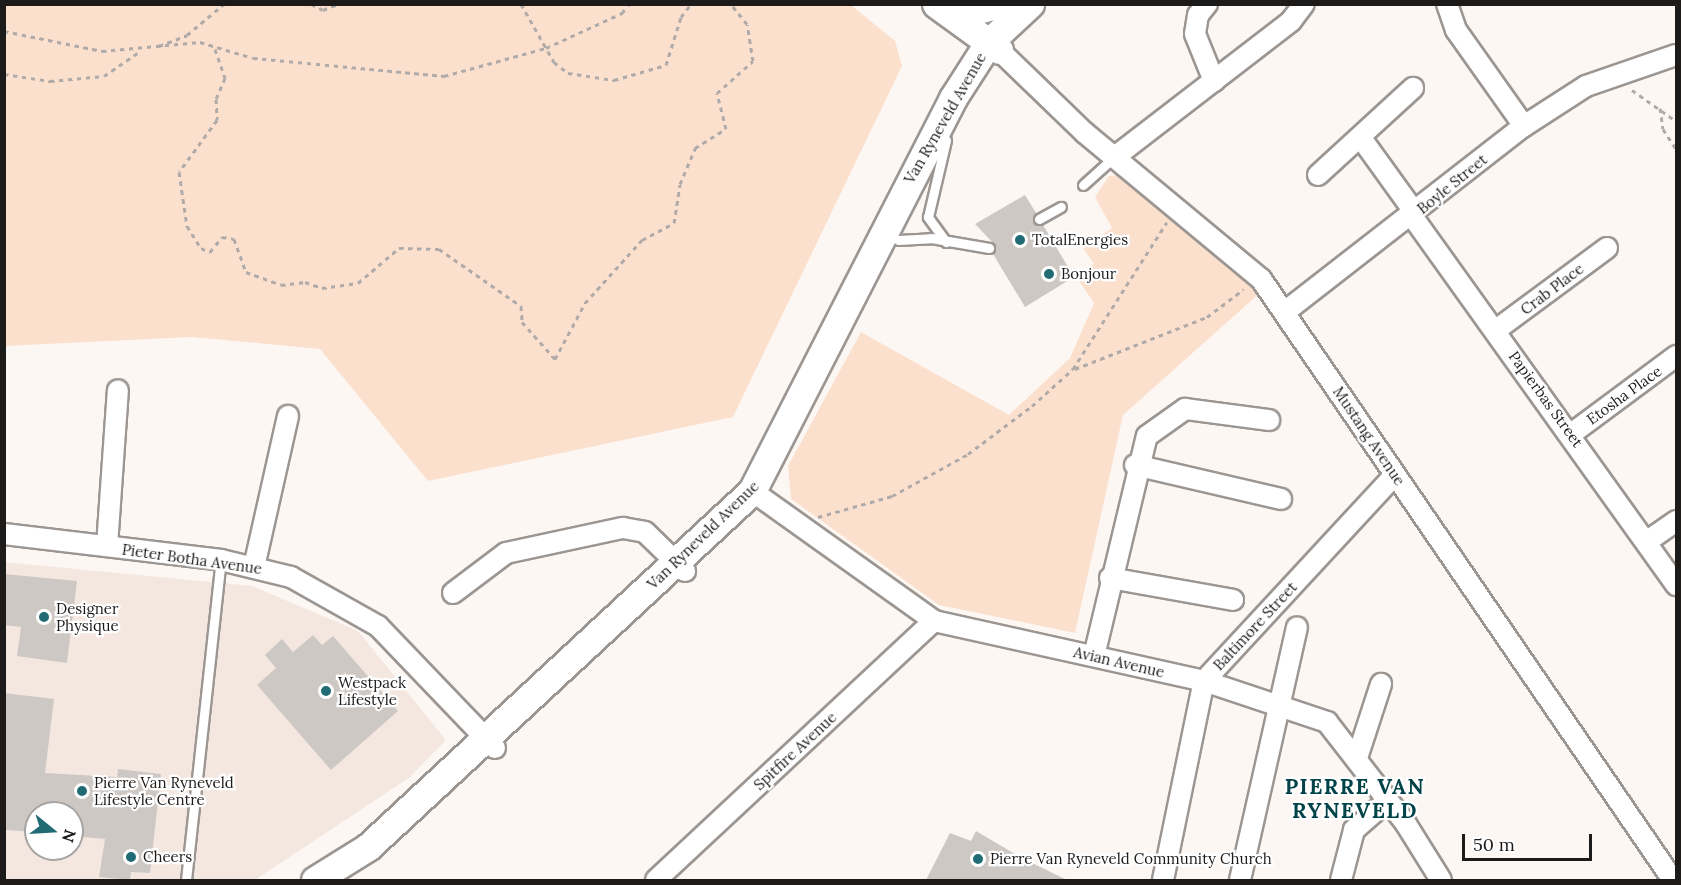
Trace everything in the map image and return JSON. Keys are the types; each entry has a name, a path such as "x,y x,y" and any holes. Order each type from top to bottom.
{"main road":[{"path":"936,4 994,46"},
{"path":"949,4 974,11 1000,4"},
{"name":"Van Ryneveld Avenue","path":"757,496 903,191 994,46 1030,4"},
{"name":"Van Ryneveld Avenue","path":"349,880 490,743 757,496 792,454 994,46 1050,4"},
{"name":"Van Ryneveld Avenue","path":"315,880 368,847 490,743"}],"street":[{"path":"1207,4 1198,15 1195,34 1214,81"},
{"path":"1116,156 1291,21 1304,4"},
{"path":"1447,4 1456,30 1524,126"},
{"name":"Mustang Avenue","path":"994,46 1116,156 1178,205 1261,279 1286,311 1395,475 1673,880"},
{"name":"Boyle Street","path":"1286,311 1414,215 1524,126 1586,86 1677,55"},
{"path":"1318,175 1413,88"},
{"name":"Papierbas Street","path":"1361,138 1496,330 1649,540 1677,585"},
{"name":"Crab Place","path":"1496,330 1607,248"},
{"name":"Etosha Place","path":"1571,434 1677,356"},
{"path":"107,546 118,390"},
{"path":"1094,656 1135,465 1146,436 1179,410 1269,420"},
{"path":"254,567 288,416"},
{"path":"1135,465 1281,499"},
{"name":"Baltimore Street","path":"1163,880 1204,681 1395,475"},
{"name":"Avian Avenue","path":"757,496 934,621 1204,681 1327,722 1357,758 1440,880"},
{"path":"1649,540 1677,521"},
{"path":"453,593 506,553 623,528 645,532 681,567"},
{"name":"Pieter Botha Avenue","path":"4,534 221,560 291,577 358,612 490,743"},
{"path":"1110,578 1233,600"},
{"name":"Spitfire Avenue","path":"656,880 934,621"},
{"path":"1240,880 1282,706 1298,627"},
{"path":"1357,758 1381,684"},
{"path":"1341,880 1354,830 1387,801"}],"lane":[{"path":"946,141 928,217 946,242"},
{"path":"1083,185 1116,156"},
{"path":"1039,219 1061,207"},
{"path":"898,240 946,242 989,248"},
{"path":"186,880 221,560"}],"path":[{"path":"156,48 187,35 224,4"},
{"path":"311,4 322,10 338,4"},
{"path":"521,4 546,48 568,73 593,79 656,69 666,65 681,16 691,4"},
{"path":"4,30 102,51 140,51 200,42 214,49 273,60 444,76 546,48 622,13 628,4"},
{"path":"214,49 225,78 216,99 217,120 179,172 187,226 201,248 210,252 222,237 234,239 246,272 281,285 305,282 322,288 358,283 399,248 439,249 521,306 522,322 555,359 585,303 642,240 674,223 680,184 695,148 726,129 717,93 753,61 747,24 731,4"},
{"path":"4,74 50,81 104,76 140,51"},
{"path":"1624,90 1660,108 1677,121"},
{"path":"1660,108 1662,129 1677,149"},
{"path":"1073,369 1178,205"},
{"path":"800,525 892,496 968,454 1073,369 1207,317 1261,279"}],"shaded area":[{"path":"4,5 851,5 895,41 902,66 733,417 428,481 320,349 192,337 5,346"},
{"path":"1138,172 1261,292 1123,415 1075,633 939,605 791,499 788,466 861,332 1009,415 1070,358 1094,303 1079,281 1094,264 1083,248 1112,228 1095,197 1109,176"},
{"path":"4,562 252,586 358,631 446,740 410,777 255,880 5,880"}],"building":[{"path":"1025,195 1036,213 1033,223 1043,225 1074,277 1025,307 993,254 995,245 975,224"},
{"path":"4,574 77,581 67,663 17,656 21,627 4,625"},
{"path":"313,635 322,645 333,636 398,711 331,770 257,685 276,668 265,655 282,639 293,652"},
{"name":"Pierre Van Ryneveld Lifestyle Centre","path":"4,693 54,699 45,773 117,777 118,769 161,774 150,873 131,872 130,880 99,877 105,839 84,837 84,801 24,801 24,831 6,830"},
{"name":"Pierre Van Ryneveld Community Church","path":"976,831 1020,857 1067,880 926,880 950,833 971,841"}],"place":[{"name":"TotalEnergies","path":"1020,240"},
{"name":"Bonjour","path":"1049,274"},
{"name":"Designer Physique","path":"44,617"},
{"name":"Westpack Lifestyle","path":"326,691"},
{"name":"Pierre Van Ryneveld Lifestyle Centre","path":"82,791"},
{"name":"Cheers","path":"131,857"},
{"name":"Pierre Van Ryneveld Community Church","path":"978,859"}],"district":[{"name":"PIERRE VAN RYNEVELD","path":"1355,799"}]}
